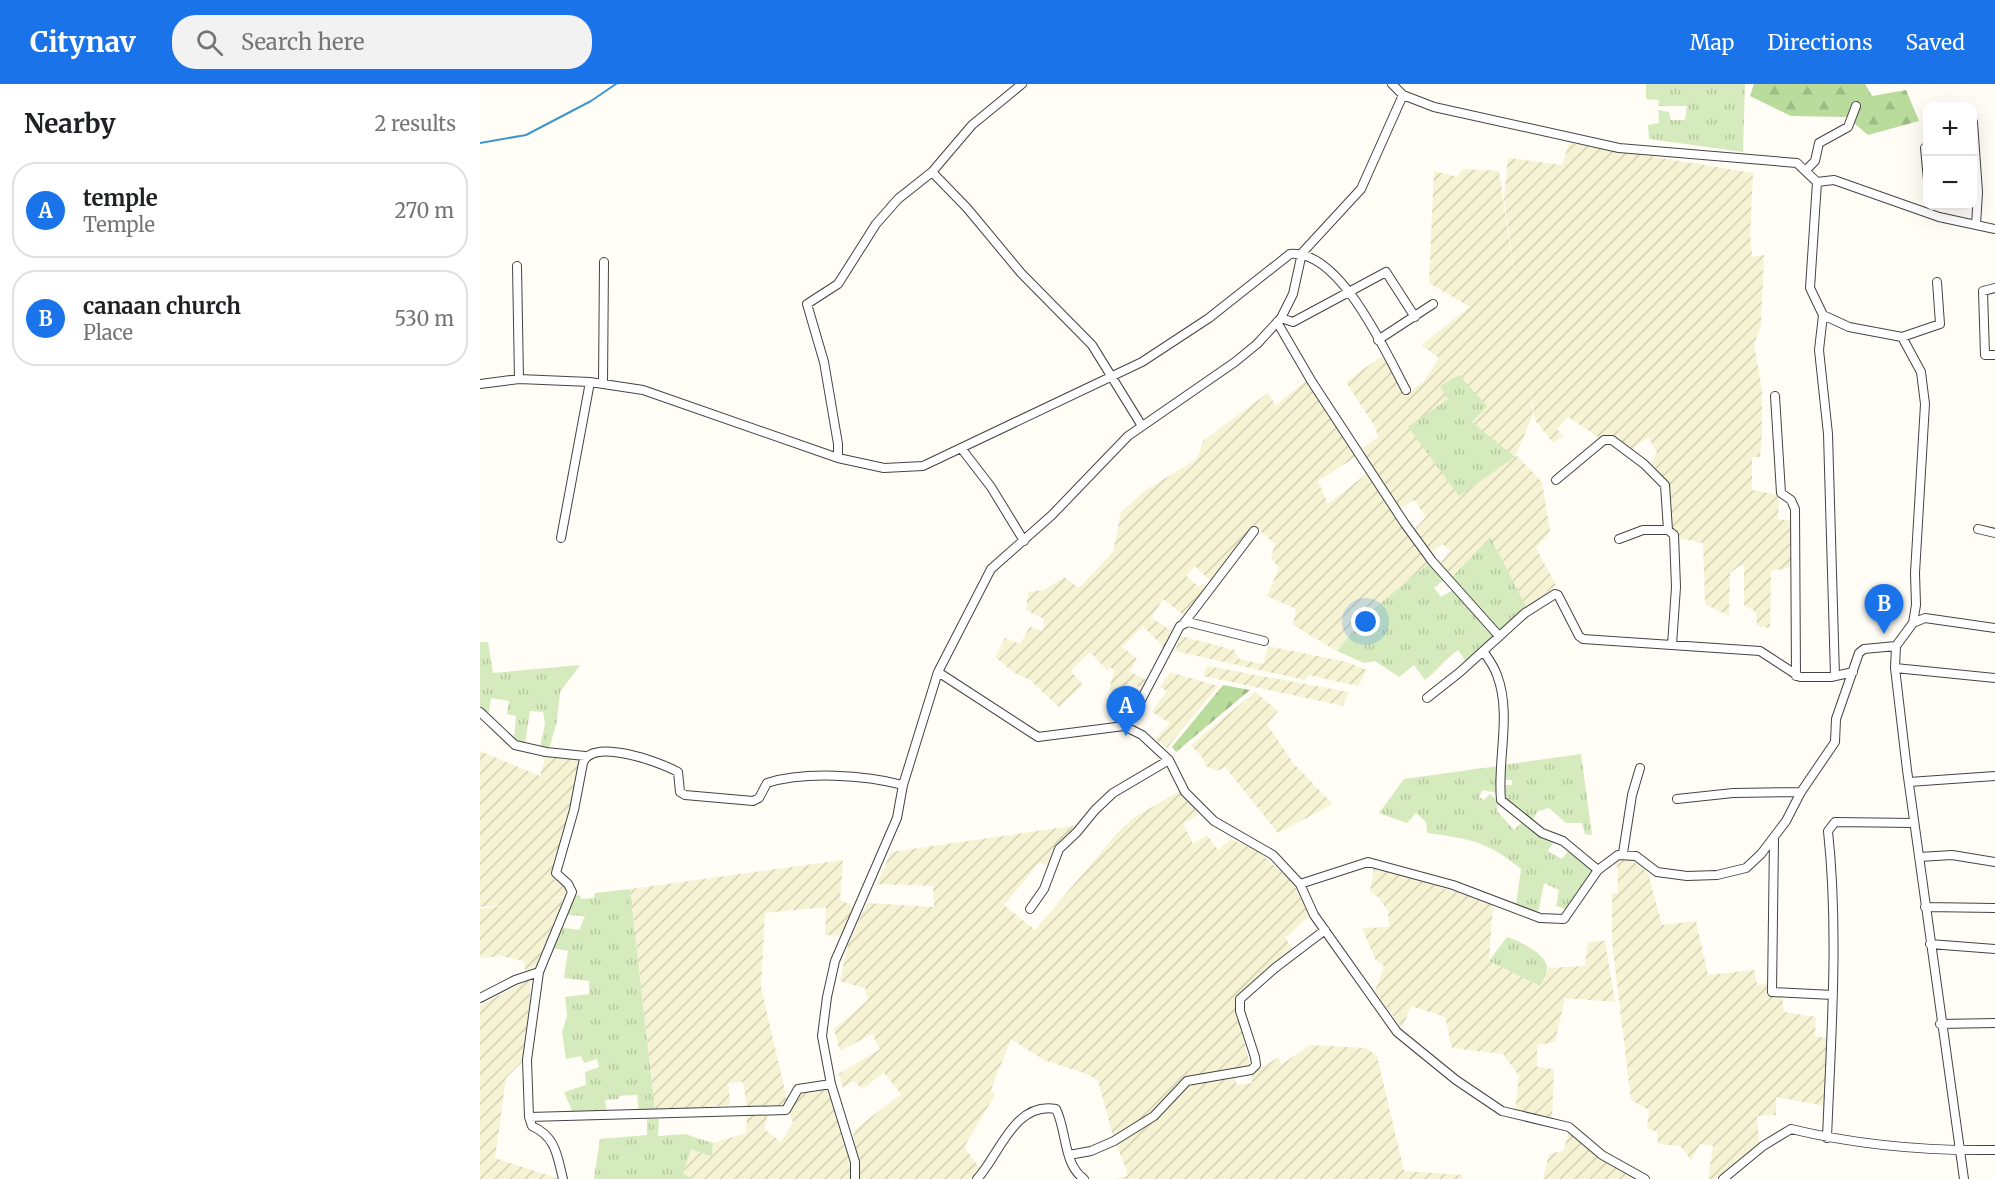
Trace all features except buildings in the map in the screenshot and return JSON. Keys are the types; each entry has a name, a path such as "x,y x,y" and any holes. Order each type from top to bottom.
{"street":[{"path":"838,458 838,444 824,362 807,304 838,284 876,224 898,200 932,172 972,125 1022,84"},
{"path":"1392,84 1403,95 1434,107 1619,148 1797,163 1817,182 1834,180 1923,208"},
{"path":"855,1179 855,1162 831,1084 822,1036 835,961 889,841 897,818 903,785 938,672 991,569 1024,541 1128,436 1235,362 1257,344 1279,320 1293,294 1302,253 1361,189 1403,95"},
{"path":"1805,171 1815,161 1819,143 1848,127 1856,106"},
{"path":"1975,156 1978,192 1976,225"},
{"path":"932,172 967,208 1022,273 1075,325 1114,377 1142,426"},
{"path":"1817,182 1810,288 1823,315 1819,350 1828,434 1835,676"},
{"path":"1930,210 1995,229"},
{"path":"480,384 519,379 590,382 643,390 838,458 884,468 923,466 1114,377 1209,318 1290,254 1302,253 1329,271 1352,293 1406,390"},
{"path":"603,384 604,262"},
{"path":"517,266 519,379"},
{"path":"1279,320 1293,322 1352,293 1386,272 1415,316"},
{"path":"1823,315 1849,327 1902,337 1940,324 1937,282"},
{"path":"1995,288 1983,291 1983,318 1985,355 1995,355"},
{"path":"1378,340 1433,304"},
{"path":"1279,320 1312,382 1405,524 1432,561 1499,636"},
{"path":"1902,337 1921,372 1925,405 1913,623"},
{"path":"561,538 590,382"},
{"path":"1775,396 1781,493 1791,500 1795,509 1796,676"},
{"path":"1556,480 1604,440 1612,440 1644,464 1665,485 1668,530"},
{"path":"961,448 991,487 1024,541"},
{"path":"1978,529 1995,533"},
{"path":"1619,539 1643,530 1668,530 1674,535 1676,587 1672,645"},
{"path":"1124,726 1145,694 1180,626 1254,531"},
{"path":"1427,698 1525,613 1554,594 1558,595 1579,636 1583,639 1760,651 1796,676 1810,678 1853,672"},
{"path":"1964,1179 1940,1024 1914,823 1895,668 1896,646 1913,623 1924,618 1995,628"},
{"path":"1183,624 1188,622 1264,640"},
{"path":"1623,853 1636,856 1657,873 1716,875 1746,868 1774,837 1835,742 1836,719 1861,650 1896,646"},
{"path":"1483,651 1497,672 1500,684 1503,721 1501,801 1542,833 1563,842 1598,870"},
{"path":"1895,668 1995,678"},
{"path":"938,672 1038,737 1124,726 1142,735 1169,760 1185,792 1214,821 1273,855 1300,884 1314,915 1397,1032 1456,1080 1502,1111 1569,1127 1602,1155 1645,1179"},
{"path":"480,712 515,744 546,752 585,756 591,752 614,752 642,758 678,772 680,792 685,795 745,801 759,798 767,783 782,779 853,777 883,779 903,785"},
{"path":"562,1179 555,1144 545,1132 532,1126 529,1117 527,1060 539,972 572,892 568,884 556,873 574,810 585,756"},
{"path":"1030,909 1044,889 1059,849 1095,810 1113,794 1169,760"},
{"path":"1300,884 1368,862 1442,881 1540,918 1564,919 1598,870 1623,853 1632,795 1640,768"},
{"path":"1909,782 1995,776"},
{"path":"1677,799 1733,793 1802,792"},
{"path":"1827,1138 1833,995 1834,888 1828,831 1835,822 1914,823"},
{"path":"1774,837 1772,993 1833,995"},
{"path":"1919,857 1952,855 1995,862"},
{"path":"1926,907 1995,908"},
{"path":"1069,1155 1091,1151 1114,1141 1154,1116 1187,1081 1251,1070 1256,1065 1255,1058 1240,1011 1240,999 1324,930"},
{"path":"1930,944 1995,949"},
{"path":"480,998 515,980 539,972"},
{"path":"1940,1024 1995,1023"},
{"path":"529,1117 786,1110 798,1089 831,1084"},
{"path":"977,1179 1011,1130 1023,1119 1042,1110 1056,1109 1069,1155 1077,1174 1084,1179"},
{"path":"1723,1179 1763,1146 1791,1129 1827,1138 1958,1151 1995,1150"}],"shaded area":[{"path":"1569,143 1753,173 1750,233 1752,257 1764,255 1761,325 1754,344 1762,389 1762,433 1760,457 1752,457 1752,490 1779,495 1778,519 1794,521 1794,567 1771,571 1770,628 1757,626 1756,612 1744,605 1744,566 1739,566 1730,573 1729,616 1705,604 1703,543 1678,538 1671,528 1667,484 1651,463 1657,452 1648,437 1631,450 1601,439 1568,417 1557,429 1563,436 1553,443 1535,420 1530,390 1533,414 1516,455 1542,482 1550,532 1536,548 1556,585 1527,608 1490,538 1451,577 1440,564 1450,551 1443,544 1429,554 1412,532 1426,517 1414,500 1397,510 1359,451 1378,437 1375,427 1346,382 1382,356 1406,395 1425,380 1439,358 1421,345 1470,307 1429,283 1434,171 1458,177 1462,169 1499,171 1519,307 1504,198 1508,158 1562,165"},
{"path":"1307,379 1357,456 1318,481 1328,504 1369,472 1430,563 1367,614 1337,651 1293,625 1296,609 1267,596 1279,568 1271,558 1275,544 1257,528 1212,583 1195,566 1186,576 1199,587 1203,584 1207,587 1185,616 1163,599 1151,618 1174,632 1167,651 1143,626 1122,647 1137,659 1130,672 1149,681 1143,689 1130,682 1123,698 1109,690 1114,670 1109,667 1108,671 1090,652 1071,671 1083,685 1059,707 1030,680 1013,672 995,657 1005,638 1020,644 1030,627 1043,631 1044,619 1026,610 1028,592 1044,590 1064,577 1079,588 1113,552 1121,512 1146,490 1197,459 1203,441 1268,393 1276,406"},
{"path":"1181,636 1234,650 1239,659 1263,664 1268,646 1347,662 1367,670 1358,686 1308,675 1305,680 1175,651"},
{"path":"1207,666 1349,692 1343,706 1203,676"},
{"path":"1170,672 1218,686 1167,748 1155,739 1170,723 1152,712 1167,691 1160,687"},
{"path":"1255,692 1278,711 1267,724 1293,763 1333,804 1278,833 1225,767 1217,771 1206,766 1202,757 1191,745"},
{"path":"480,751 540,776 546,755 578,758 574,797 551,875 567,886 564,896 538,900 564,897 536,966 525,972 524,961 501,956 480,958 480,909 509,905 480,907"},
{"path":"1180,791 1199,814 1183,824 1193,844 1207,835 1218,850 1231,839 1257,851 1293,882 1309,916 1285,938 1293,949 1238,998 1237,1011 1250,1066 1184,1078 1152,1114 1113,1136 1098,1081 1087,1074 1044,1060 1011,1039 991,1090 995,1095 964,1147 981,1170 969,1179 859,1179 853,1131 901,1094 884,1073 862,1089 854,1081 843,1088 839,1074 880,1049 872,1034 840,1051 834,1029 868,1000 865,988 840,981 848,944 867,903 934,907 933,886 877,884 891,852 1079,825 1059,845 1048,865 1039,863 1004,905 1035,930 1120,830 1133,818"},
{"path":"1628,857 1648,873 1662,925 1696,921 1708,975 1754,970 1757,985 1769,983 1770,996 1782,997 1784,1012 1816,1017 1815,1036 1830,1039 1825,1106 1776,1097 1776,1115 1757,1116 1759,1143 1716,1179 1708,1179 1713,1146 1700,1144 1691,1160 1680,1146 1658,1144 1657,1132 1647,1128 1649,1110 1631,1100 1612,942 1612,893 1618,893 1618,870 1615,862"},
{"path":"843,860 840,900 855,907 844,936 825,935 826,907 765,913 761,987 788,1104 747,1107 743,1082 728,1083 730,1105 655,1111 630,889"},
{"path":"1374,866 1493,904 1489,961 1540,986 1548,968 1585,966 1588,942 1605,941 1615,1002 1565,998 1555,1042 1537,1045 1537,1067 1554,1069 1552,1119 1515,1111 1519,1076 1503,1054 1452,1048 1445,1017 1411,1006 1402,1028 1375,991 1384,966 1375,959 1362,928 1389,927 1388,911 1378,897 1370,892"},
{"path":"530,979 530,999 522,1062 506,1078 495,1158 559,1179 480,1179 480,1005"},
{"path":"1310,1045 1366,1048 1377,1056 1404,1171 1462,1175 1463,1179 1116,1179 1128,1175 1116,1143 1188,1085 1234,1076 1237,1085 1252,1083 1251,1073 1279,1057 1281,1065"},
{"path":"829,1086 850,1164 851,1179 695,1179 683,1174 691,1149 712,1157 713,1143 746,1133 747,1114 768,1113 764,1129 781,1142 793,1122 790,1113 796,1093"},
{"path":"1569,1132 1599,1158 1633,1179 1543,1179 1549,1154 1563,1151"}],"green space":[{"path":"1646,84 1745,84 1743,152 1649,139 1648,125 1659,123 1658,110 1669,112 1671,120 1685,120 1687,106 1658,106 1659,100 1646,99"},
{"path":"1754,84 1865,84 1872,96 1906,90 1919,121 1868,135 1847,117 1791,116 1750,96"},
{"path":"1459,375 1487,406 1472,422 1515,457 1459,496 1408,427 1448,399 1440,386"},
{"path":"1490,537 1527,608 1499,634 1451,578"},
{"path":"1430,563 1447,577 1434,588 1441,597 1456,588 1498,635 1467,663 1458,650 1425,680 1414,665 1399,677 1375,661 1364,663 1337,651 1367,614"},
{"path":"480,642 488,642 493,673 580,665 560,692 557,721 549,749 540,748 545,723 543,712 530,711 525,744 514,740 516,716 507,714 509,701 491,698 489,712 480,711"},
{"path":"1223,685 1250,690 1176,752 1172,747"},
{"path":"1581,754 1592,835 1585,834 1582,823 1566,823 1549,808 1538,811 1531,822 1502,797 1502,785 1512,785 1512,780 1501,780 1502,765"},
{"path":"1498,766 1498,793 1483,790 1479,797 1484,800 1490,794 1498,801 1497,811 1514,830 1523,821 1554,842 1548,851 1562,859 1568,851 1594,872 1569,910 1556,906 1559,890 1544,883 1538,913 1516,904 1521,869 1498,852 1467,840 1427,833 1426,822 1416,813 1407,823 1379,813 1404,779"},
{"path":"630,889 655,1111 639,1113 637,1095 619,1096 618,1099 605,1100 608,1115 570,1117 571,1108 564,1092 586,1085 585,1072 599,1067 597,1059 584,1063 581,1056 566,1059 562,1033 567,1015 565,997 589,994 589,981 564,978 568,951 552,948 558,927 579,930 585,916 564,915 573,896 580,895 581,899 594,898 595,893"},
{"path":"1507,937 1525,945 1543,958 1547,970 1540,986 1489,961"},
{"path":"647,1119 659,1119 658,1136 685,1134 713,1143 712,1157 691,1149 683,1174 695,1179 594,1179 600,1139 647,1135"}],"waterway":[{"path":"480,143 526,135 591,101 616,84"}],"place":[{"name":"canaan church","path":"1884,634"},
{"name":"temple","path":"1126,736"}]}
